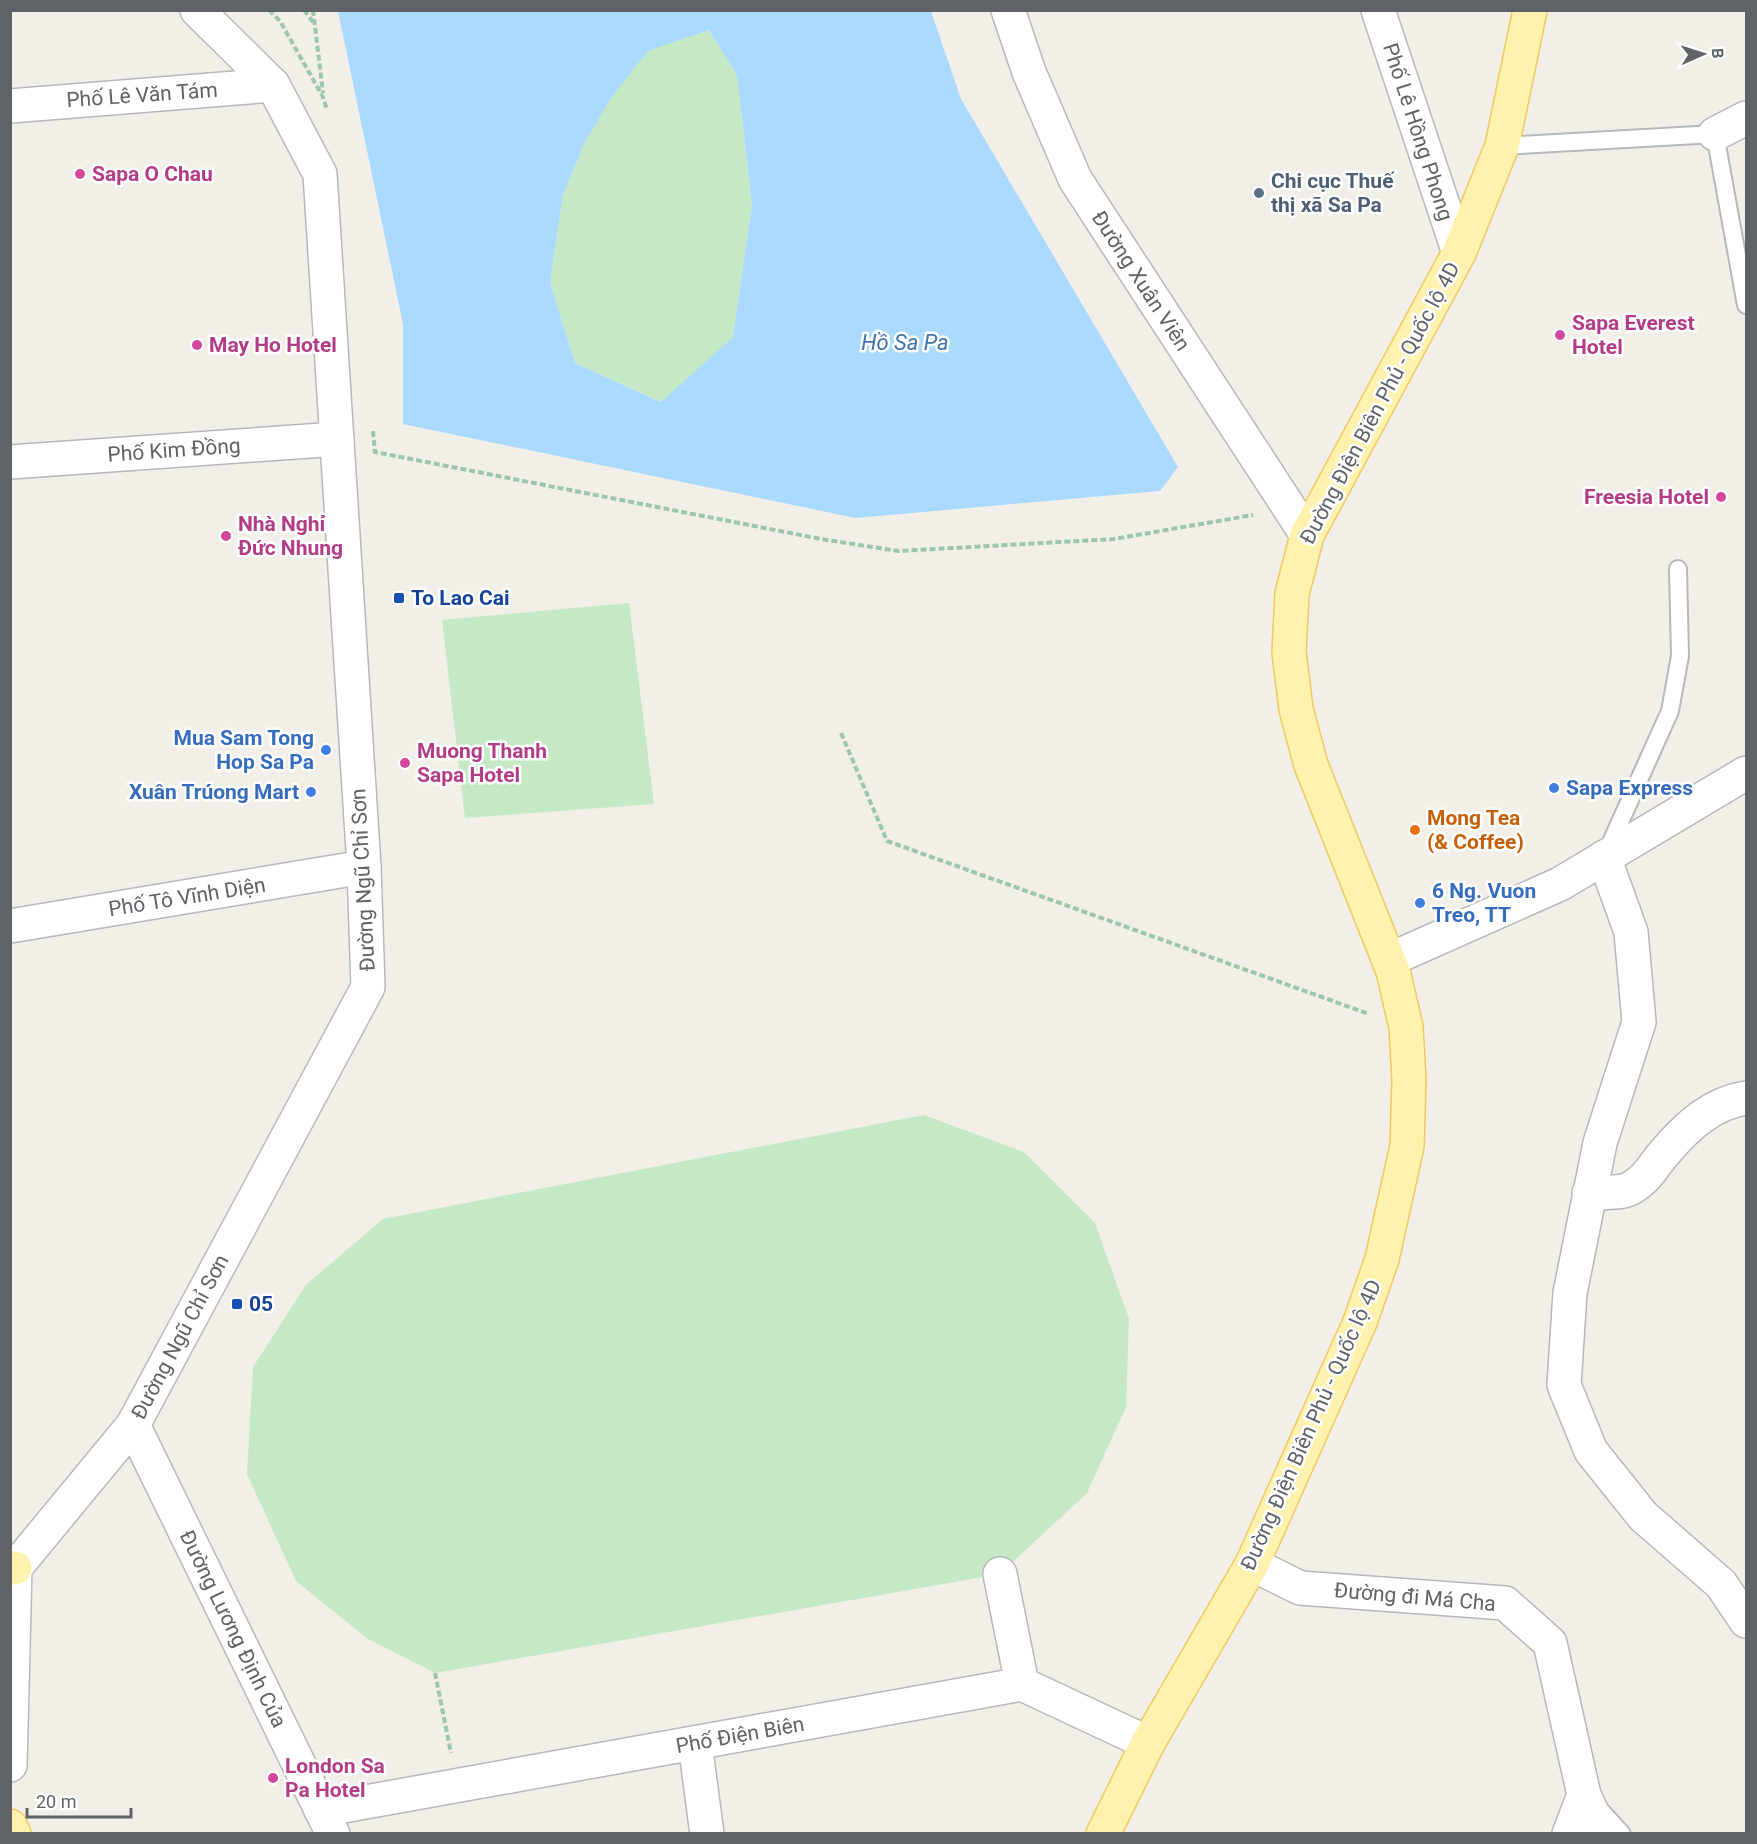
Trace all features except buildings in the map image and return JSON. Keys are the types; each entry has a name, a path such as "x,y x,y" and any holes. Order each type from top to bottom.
{"main road":[{"name":"Đường Điện Biên Phủ - Quốc lộ 4D","path":"1103,1833 1148,1743 1252,1564 1360,1322 1382,1259 1407,1146 1410,1080 1406,1027 1389,960 1311,765 1296,709 1289,652 1298,522 1459,253 1502,146 1530,10"},
{"path":"10,1826 14,1833"}],"street":[{"name":"Đường Ngũ Chỉ Sơn","path":"10,1765 13,1568 133,1425 368,987 364,867 320,174 273,85 197,10"},
{"name":"Đường Xuân Viên","path":"1008,10 1029,72 1075,179 1298,522"},
{"name":"Phố Lê Hồng Phong","path":"1378,10 1459,253"},
{"name":"Phố Lê Văn Tám","path":"10,106 273,85"},
{"path":"1715,134 1746,118"},
{"name":"Phố Kim Đồng","path":"10,462 337,439"},
{"path":"1389,960 1560,884 1746,773"},
{"path":"1604,857 1631,932 1639,1022 1600,1143 1589,1193 1570,1293 1564,1385 1592,1451 1643,1516 1721,1584 1746,1621"},
{"name":"Phố Tô Vĩnh Diện","path":"10,926 364,867"},
{"path":"1589,1193 1629,1190 1647,1178 1666,1150 1708,1110 1731,1100 1746,1098"},
{"name":"Đường Lương Định Của","path":"133,1425 327,1822"},
{"name":"Đường đi Má Cha","path":"1252,1564 1300,1588 1505,1603 1550,1643 1584,1795 1602,1833"},
{"path":"1000,1574 1022,1684 1148,1743"},
{"name":"Phố Điện Biên","path":"327,1822 457,1786 1022,1684"},
{"path":"695,1743 707,1833"},
{"path":"1569,1833 1584,1795"}],"lane":[{"path":"1502,146 1715,134 1746,305"},
{"path":"1604,857 1670,711 1680,656 1678,569"},
{"path":"1584,1795 1622,1833"}],"path":[{"path":"269,10 280,21 323,97"},
{"path":"304,10 314,23"},
{"path":"313,10 323,97 330,120"},
{"path":"373,429 375,452 821,539 898,551 1114,539 1298,522"},
{"path":"842,733 887,841 1406,1027"},
{"path":"435,1673 457,1786"}],"green space":[{"path":"709,30 737,75 752,205 733,337 662,402 575,363 550,282 563,195 585,142 611,98 648,51"},
{"path":"629,603 654,804 465,818 442,620"},
{"path":"924,1115 1024,1152 1095,1223 1129,1319 1126,1407 1087,1493 1000,1574 435,1673 368,1639 296,1581 247,1474 253,1367 306,1285 383,1219"}],"water":[{"name":"Hồ Sa Pa","path":"338,11 931,11 961,99 1178,467 1160,491 856,518 403,424 403,324","holes":["709,30 737,75 752,205 733,337 661,402 575,363 550,282 563,195 585,142 611,98 648,51"]}],"place":[{"name":"Sapa O Chau","path":"80,174"},
{"name":"Chi cục Thuế thị xã Sa Pa","path":"1259,193"},
{"name":"Sapa Everest Hotel","path":"1560,335"},
{"name":"May Ho Hotel","path":"197,345"},
{"name":"Freesia Hotel","path":"1721,497"},
{"name":"Nhà Nghỉ Đức Nhung","path":"226,536"},
{"name":"To Lao Cai","path":"399,598"},
{"name":"Mua Sam Tong Hop Sa Pa","path":"326,750"},
{"name":"Muong Thanh Sapa Hotel","path":"405,763"},
{"name":"Sapa Express","path":"1554,788"},
{"name":"Xuân Trúong Mart","path":"311,792"},
{"name":"Mong Tea (& Coffee)","path":"1415,830"},
{"name":"6 Ng. Vuon Treo, TT","path":"1420,903"},
{"name":"05","path":"237,1304"},
{"name":"London Sa Pa Hotel","path":"273,1778"}]}
